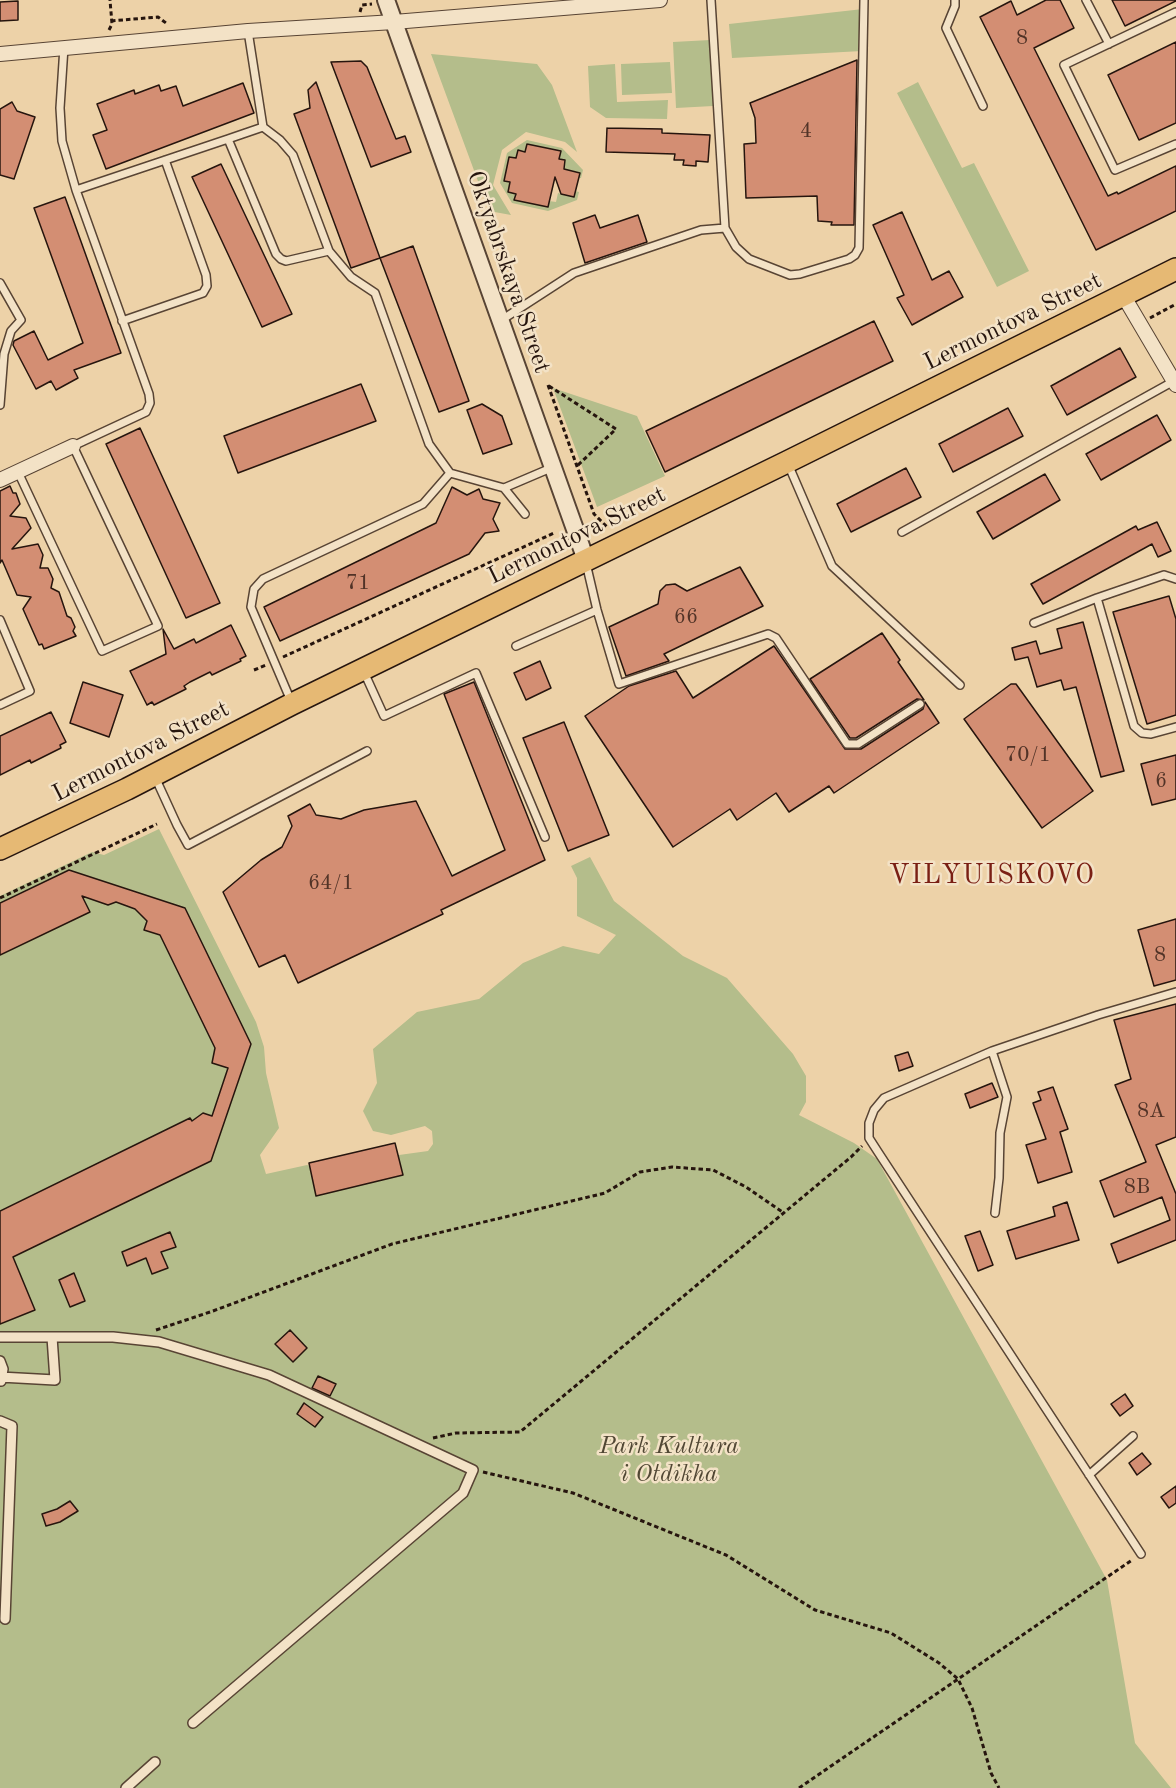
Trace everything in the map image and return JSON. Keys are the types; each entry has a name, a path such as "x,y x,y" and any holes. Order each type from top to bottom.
{"main road":[{"name":"Lermontova Street","path":"0,849 1176,269"}],"street":[{"name":"Oktyabrskaya Street","path":"386,0 499,322 586,560"},
{"path":"0,54 248,31 394,22 660,0"},
{"path":"1123,296 1175,383"},
{"path":"0,480 73,446"},
{"path":"0,1361 3,1369 1,1379 55,1380 52,1337"},
{"path":"0,1338 113,1337 159,1342 269,1375 472,1470 463,1493 193,1722"},
{"path":"0,1420 12,1426 5,1619"},
{"path":"126,1788 155,1762"}],"lane":[{"path":"711,0 725,228 736,247 749,259 790,275 849,259 860,248 864,0"},
{"path":"955,0 955,6 946,28 983,106"},
{"path":"1086,0 1108,44"},
{"path":"1176,12 1064,65 1115,170 1176,144"},
{"path":"248,31 263,127 280,140 293,155 329,250 351,277 375,292 429,444 450,473 504,488 525,514"},
{"path":"18,472 102,651 158,626 73,446 146,412 150,404 149,394 76,190 62,141 60,108 64,47"},
{"path":"76,190 263,127"},
{"path":"228,139 280,259 286,261 329,250"},
{"path":"122,321 203,293 207,286 206,275 165,160"},
{"path":"499,322 574,273 701,230 725,228"},
{"path":"0,283 21,320 11,331 4,354 0,405"},
{"path":"902,532 1175,383"},
{"path":"787,462 832,566 960,685"},
{"path":"504,488 552,468"},
{"path":"292,704 251,607 254,589 263,579 423,504 450,473"},
{"path":"586,560 597,610 619,684 768,634 776,638 847,744 858,744 920,704"},
{"path":"1034,623 1164,575 1176,579"},
{"path":"1097,598 1134,726 1142,733 1151,734 1176,727"},
{"path":"516,646 597,610"},
{"path":"0,620 30,691 0,705"},
{"path":"363,669 384,716 476,673 545,837"},
{"path":"154,775 189,845 367,751"},
{"path":"1141,1554 869,1138 869,1123 874,1110 884,1098 992,1051 1098,1015 1176,992"},
{"path":"992,1051 1007,1096 1000,1133 999,1178 995,1213"},
{"path":"1089,1475 1133,1436"}],"path":[{"path":"103,32 109,30 112,24 110,0"},
{"path":"1143,330 1152,316 1176,304"},
{"path":"577,465 616,429 548,385 594,514 607,527"},
{"path":"254,670 554,533"},
{"path":"0,898 157,824"},
{"path":"414,1443 456,1433 520,1432 851,1157 869,1138"},
{"path":"128,1339 213,1311 392,1244 605,1193 640,1172 672,1167 712,1170 746,1187 784,1213"},
{"path":"472,1470 573,1494 726,1555 815,1610 891,1633 958,1679 972,1708 991,1773 999,1788"},
{"path":"799,1788 1141,1554"}],"green space":[{"path":"863,9 862,51 732,58 729,24"},
{"path":"710,40 713,106 676,108 673,42"},
{"path":"431,54 537,64 552,85 577,152 565,142 526,132 502,150 493,185 511,215 489,211"},
{"path":"670,62 672,93 622,95 621,64"},
{"path":"615,64 617,102 668,100 667,119 606,118 590,107 588,66"},
{"path":"918,82 962,168 974,163 1029,271 997,287 897,93"},
{"path":"527,140 562,148 583,170 581,178 578,178 579,172 564,169 565,161 559,159 560,151 527,144 525,151 518,150 516,158 509,157 504,180 510,182 516,194 514,200 548,207 549,201 556,202 558,193 574,197 575,191 579,192 577,200 548,211 512,203 500,183 507,153"},
{"path":"553,388 637,416 665,476 597,507"},
{"name":"Park Kultura i Otdikha","path":"159,829 256,1022 264,1047 266,1073 279,1128 260,1155 266,1174 307,1165 312,1167 428,1151 433,1144 432,1131 425,1126 391,1135 373,1131 363,1111 377,1083 373,1049 417,1012 479,999 523,963 563,946 599,954 616,935 577,916 577,878 571,866 590,857 614,901 683,956 727,978 793,1054 806,1076 806,1102 799,1115 854,1143 877,1159 1107,1580 1135,1743 1171,1788 0,1788 0,896 92,852 104,855"}],"building":[{"path":"1046,0 1060,0 1074,28 1034,48 1108,196 1117,192 1118,194 1176,166 1176,211 1096,250 980,17 1011,1 1017,15"},
{"path":"1112,0 1176,0 1176,1 1125,26"},
{"path":"18,1 18,20 0,21 0,2"},
{"path":"1176,42 1176,123 1139,140 1108,75"},
{"path":"857,60 854,225 831,225 832,222 818,221 817,196 746,198 744,144 756,143 755,118 750,103"},
{"path":"361,61 367,67 396,139 405,136 411,152 371,167 331,62"},
{"path":"316,82 380,258 351,268 294,114 310,108 308,90"},
{"path":"243,83 254,113 106,169 93,135 107,130 97,104 134,90 135,94 159,85 161,91 176,86 183,106"},
{"path":"12,102 17,111 35,117 14,179 0,175 0,109"},
{"path":"607,128 662,129 662,133 710,135 708,162 696,161 696,166 683,165 684,160 674,160 675,154 606,152"},
{"path":"527,144 561,151 559,159 565,160 564,169 580,173 574,197 561,194 555,177 548,207 514,200 516,194 508,192 510,182 504,181 509,157 516,158 518,150 525,152"},
{"path":"221,164 292,314 262,327 192,177"},
{"path":"65,197 121,353 74,370 78,378 56,390 51,381 36,389 13,345 14,341 34,331 48,360 83,343 34,208"},
{"path":"902,212 932,280 949,271 963,297 912,325 897,298 904,295 873,225"},
{"path":"595,215 600,228 638,215 647,242 585,263 573,223"},
{"path":"413,246 469,401 439,412 380,258"},
{"path":"874,321 893,361 665,472 646,431"},
{"path":"1120,348 1136,377 1067,415 1051,386"},
{"path":"361,384 376,421 238,473 224,436"},
{"path":"482,404 502,416 512,444 483,454 467,410"},
{"path":"1008,408 1023,436 953,472 939,444"},
{"path":"1157,415 1171,440 1101,480 1086,454"},
{"path":"140,428 220,603 186,618 106,444"},
{"path":"906,468 921,497 851,532 837,504"},
{"path":"1045,474 1060,500 993,539 977,512"},
{"path":"10,486 13,493 16,493 20,504 10,516 26,518 31,528 12,549 38,544 43,555 40,568 48,568 53,579 51,588 59,592 67,616 71,618 75,627 73,631 76,636 44,649 42,644 39,645 23,609 31,597 17,595 2,560 0,563 0,491"},
{"path":"452,487 467,495 479,489 483,499 500,503 493,519 499,531 485,533 469,554 280,641 264,607 436,523"},
{"path":"1157,522 1171,551 1158,557 1152,544 1043,604 1031,584 1136,526 1138,530"},
{"path":"740,567 763,606 664,654 669,661 626,676 609,627 658,604 660,591 666,585 675,584 687,591"},
{"path":"1169,596 1176,619 1176,715 1147,724 1113,612"},
{"path":"1083,622 1124,771 1101,777 1076,687 1064,690 1061,680 1037,687 1028,657 1015,660 1012,648 1036,641 1040,654 1062,648 1057,629"},
{"path":"231,625 246,656 240,659 241,661 212,675 210,672 184,686 186,689 154,705 152,702 147,705 130,671 166,654 163,629 174,649 194,639 196,643"},
{"path":"882,633 900,660 898,662 924,700 917,699 856,738 850,738 810,679"},
{"path":"774,646 845,749 861,749 923,709 925,702 939,723 834,793 829,786 789,812 776,793 737,820 730,809 673,847 585,716 629,686 676,671 693,698"},
{"path":"540,661 551,688 526,700 514,673"},
{"path":"83,682 123,695 109,737 70,723"},
{"path":"474,682 545,860 441,910 443,914 298,983 285,955 259,967 223,892 261,860 282,847 292,826 288,816 310,804 316,815 341,819 364,810 416,801 452,876 505,850 444,694"},
{"path":"1011,684 1016,684 1093,791 1042,828 964,719"},
{"path":"51,712 66,742 60,745 61,748 31,763 30,760 0,775 0,736"},
{"path":"564,722 609,835 568,851 523,738"},
{"path":"1176,755 1176,799 1152,805 1141,764"},
{"path":"69,870 185,908 251,1044 211,1161 13,1257 35,1310 0,1324 0,1211 190,1118 192,1121 203,1113 212,1116 228,1068 212,1063 215,1048 160,935 144,930 147,921 135,909 116,902 108,905 82,896 90,912 0,955 0,903"},
{"path":"1176,919 1176,980 1154,986 1138,930"},
{"path":"1176,1004 1176,1137 1156,1145 1176,1194 1176,1240 1118,1263 1111,1244 1170,1220 1162,1197 1114,1217 1100,1181 1146,1162 1115,1085 1131,1079 1114,1020"},
{"path":"908,1052 913,1066 899,1071 895,1056"},
{"path":"992,1083 998,1097 970,1108 965,1094"},
{"path":"1053,1087 1068,1129 1060,1132 1072,1172 1038,1183 1026,1145 1046,1139 1033,1103 1041,1100 1038,1092"},
{"path":"395,1143 403,1175 316,1196 309,1163"},
{"path":"1067,1202 1079,1240 1016,1259 1007,1231 1055,1216 1053,1207"},
{"path":"980,1231 993,1265 978,1271 965,1236"},
{"path":"170,1232 176,1247 161,1252 168,1268 152,1274 146,1258 127,1266 122,1252"},
{"path":"74,1273 85,1301 70,1307 59,1280"},
{"path":"290,1330 307,1348 293,1362 275,1344"},
{"path":"318,1376 336,1384 330,1396 312,1388"},
{"path":"1125,1394 1133,1406 1120,1416 1111,1404"},
{"path":"304,1403 323,1417 315,1427 297,1414"},
{"path":"1142,1453 1151,1464 1137,1475 1129,1463"},
{"path":"1176,1486 1176,1503 1169,1508 1161,1497"},
{"path":"70,1501 78,1511 60,1522 46,1526 42,1514"}],"district":[{"name":"VILYUISKOVO","path":"992,876"}]}
